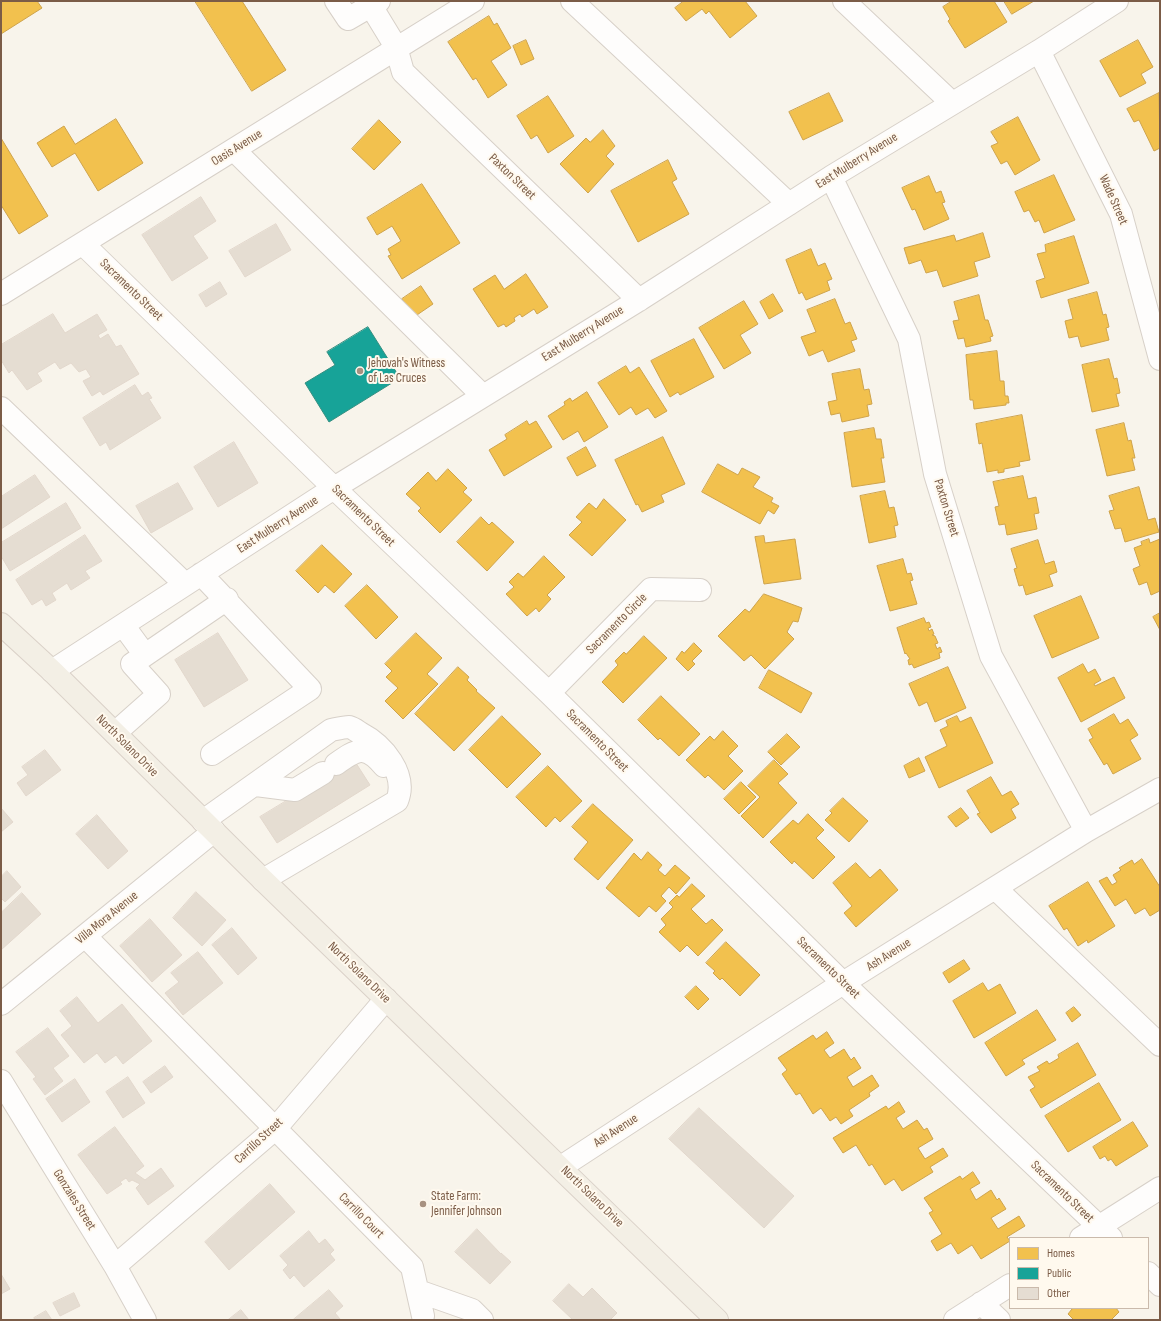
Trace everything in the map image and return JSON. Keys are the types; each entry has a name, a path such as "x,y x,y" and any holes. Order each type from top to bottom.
{"main road":[{"name":"North Solano Drive","path":"1,624 52,671 208,826 717,1320"}],"street":[{"path":"336,1 348,19 375,4"},
{"name":"Oasis Avenue","path":"1,294 234,150 396,47 473,1"},
{"path":"572,1 789,204"},
{"path":"844,1 952,103"},
{"name":"East Mulberry Avenue","path":"52,671 334,488 639,300 831,177 1039,51 1112,2"},
{"name":"Paxton Street","path":"375,4 396,47 403,72 639,300"},
{"name":"Wade Street","path":"1039,51 1121,214 1160,359"},
{"path":"234,150 483,396"},
{"name":"Paxton Street","path":"831,177 909,339 935,474 991,656 1086,831"},
{"name":"Sacramento Street","path":"83,244 334,488 549,693 1097,1234"},
{"path":"1,408 193,579 227,599 310,689 212,754"},
{"name":"Sacramento Circle","path":"549,693 651,589 700,590"},
{"path":"115,733 158,694 132,664 227,599"},
{"path":"123,625 145,655"},
{"name":"Villa Mora Avenue","path":"1,1004 85,936 256,785 331,730 350,727 380,746 394,766 400,783 400,792 397,801 264,880"},
{"path":"256,785 295,790 353,752 368,751 376,756 386,769 392,785 390,795 382,809"},
{"name":"Ash Avenue","path":"561,1167 843,983 1086,831 1158,794"},
{"path":"995,888 1160,1046"},
{"name":"Carrillo Court","path":"85,936 412,1267 423,1316"},
{"name":"Carrillo Street","path":"115,1266 275,1129 386,999"},
{"name":"Gonzales Street","path":"1,1081 115,1266 145,1320"},
{"path":"1097,1234 1160,1188"},
{"path":"1149,1274 1160,1285"},
{"path":"955,1320 1009,1285"},
{"path":"418,1291 472,1310 482,1320"},
{"path":"982,1303 998,1320"}],"building: Homes":[{"path":"1,1 37,1 42,8 1,34"},
{"path":"195,1 242,1 286,70 252,91"},
{"path":"684,1 745,1 757,16 730,38 709,11 706,14 702,9 686,21 675,8"},
{"path":"952,1 994,1 1007,22 965,48 948,21 950,19 943,7"},
{"path":"1004,1 1034,1 1012,14"},
{"path":"489,16 494,25 497,23 511,48 491,61 507,85 488,98 476,78 473,80 448,42"},
{"path":"526,40 534,59 521,65 513,46"},
{"path":"1138,40 1153,67 1141,74 1146,83 1120,97 1100,61"},
{"path":"829,93 843,121 803,140 789,112"},
{"path":"1159,93 1160,148 1154,151 1139,120 1134,122 1127,109"},
{"path":"548,96 574,136 548,153 537,135 531,139 517,116"},
{"path":"1018,117 1040,160 1015,175 1007,161 1001,164 991,146 998,143 991,132"},
{"path":"116,119 143,163 98,191 75,153 52,167 37,143 64,126 75,144"},
{"path":"379,120 401,142 374,170 352,149"},
{"path":"603,130 615,146 606,156 614,164 588,193 560,164 586,138 590,142"},
{"path":"1,138 48,216 19,234 1,205"},
{"path":"668,160 677,179 672,182 689,214 638,242 611,191"},
{"path":"1054,175 1075,220 1044,233 1039,220 1035,222 1029,210 1024,212 1015,192"},
{"path":"929,176 936,193 941,191 945,202 942,203 949,219 924,230 915,209 912,210 902,188"},
{"path":"422,184 460,243 402,279 388,256 391,255 388,249 401,241 392,226 377,235 367,218"},
{"path":"983,233 990,257 974,262 978,276 943,287 937,270 926,273 921,260 909,264 904,248 954,235 956,241"},
{"path":"1074,236 1089,283 1041,298 1036,281 1045,278 1037,254 1046,252 1045,245"},
{"path":"811,249 818,266 825,263 832,279 827,281 830,290 806,300 802,292 799,294 786,260"},
{"path":"526,274 548,307 537,314 534,309 522,317 520,314 514,318 515,321 506,327 504,324 498,327 473,289 495,275 504,289"},
{"path":"421,286 433,304 414,317 402,299"},
{"path":"1097,292 1103,315 1106,314 1109,327 1106,328 1109,340 1081,347 1078,336 1069,338 1065,321 1073,319 1068,300"},
{"path":"773,294 783,311 769,319 760,302"},
{"path":"979,295 985,320 988,320 993,336 990,337 991,341 966,347 964,338 958,339 953,321 959,320 954,302"},
{"path":"835,299 845,324 850,322 857,339 851,341 855,351 828,362 823,350 809,356 801,337 816,332 807,310"},
{"path":"744,301 758,324 740,335 751,353 724,369 699,328"},
{"path":"694,339 714,377 680,395 678,392 670,397 651,361"},
{"path":"997,351 1000,381 1004,381 1005,396 1008,396 1009,403 1006,403 1006,405 974,409 973,400 970,400 966,355"},
{"path":"1109,359 1114,379 1117,378 1120,393 1116,394 1119,406 1092,412 1082,365"},
{"path":"626,366 630,373 639,367 667,411 655,418 648,408 636,415 631,407 619,415 598,383"},
{"path":"860,369 864,390 869,389 872,404 867,405 869,416 842,422 840,413 831,415 828,402 837,400 832,374"},
{"path":"587,392 608,427 584,442 578,431 563,440 548,416 565,405 564,402 570,398 572,401"},
{"path":"1022,415 1030,460 1019,462 1020,466 1004,469 1004,472 998,473 998,470 987,472 982,443 979,444 976,424"},
{"path":"527,421 529,425 536,421 552,447 504,476 489,450 507,439 505,435"},
{"path":"1124,423 1128,441 1131,440 1135,458 1132,458 1135,470 1107,476 1096,430"},
{"path":"874,428 876,439 881,439 884,458 881,458 885,482 852,487 844,433"},
{"path":"663,437 685,484 661,495 664,502 642,512 638,504 636,505 615,460"},
{"path":"586,447 596,466 577,476 567,458"},
{"path":"718,464 738,475 742,468 760,477 753,487 773,498 771,502 779,506 774,514 768,510 760,524 702,492"},
{"path":"448,469 467,488 463,492 472,500 440,533 418,511 421,508 406,494 428,472 436,481"},
{"path":"1023,476 1028,499 1036,497 1039,513 1034,514 1037,529 1007,535 1005,524 999,525 995,507 999,506 993,482"},
{"path":"1139,487 1148,520 1155,518 1159,532 1125,542 1121,528 1115,529 1109,511 1114,510 1109,496"},
{"path":"885,491 889,508 894,507 898,525 894,526 896,537 869,543 860,496"},
{"path":"604,499 626,520 592,556 569,535 582,522 576,517 589,503 596,509"},
{"path":"481,517 489,525 492,522 514,542 487,571 457,542"},
{"path":"764,536 765,543 795,539 801,579 764,584 755,537"},
{"path":"1149,539 1150,543 1160,539 1160,591 1151,595 1147,582 1139,585 1133,569 1140,566 1134,548 1142,545 1141,542"},
{"path":"1038,540 1045,564 1054,561 1057,572 1049,575 1053,586 1026,595 1023,585 1019,586 1014,569 1017,568 1011,549"},
{"path":"322,545 352,574 334,593 325,585 318,593 296,571"},
{"path":"544,556 565,577 547,595 551,599 539,612 536,608 527,616 506,594 514,587 509,582 518,573 523,577"},
{"path":"903,559 907,574 911,573 913,580 910,581 917,604 890,611 877,566"},
{"path":"367,585 398,617 376,639 345,606"},
{"path":"764,594 802,608 798,622 793,621 787,632 794,639 765,669 751,655 744,661 718,636 745,609 749,612"},
{"path":"1081,596 1099,638 1052,658 1034,616"},
{"path":"1160,613 1160,630 1153,617"},
{"path":"924,618 926,623 929,622 931,627 928,628 929,631 932,629 934,634 932,635 935,636 938,643 935,644 937,649 940,647 942,652 939,653 940,658 914,668 912,664 909,665 908,660 910,659 906,653 905,654 897,628"},
{"path":"416,633 442,658 427,674 438,684 403,719 385,701 398,688 386,677 392,671 385,664"},
{"path":"644,636 667,658 623,703 602,682 618,665 615,661 624,652 626,654"},
{"path":"694,643 702,651 692,661 695,664 688,671 676,659 682,651 684,653"},
{"path":"1083,664 1088,673 1095,669 1101,680 1094,684 1095,686 1114,677 1125,698 1081,722 1058,678"},
{"path":"458,667 469,677 467,680 477,690 476,691 495,708 454,751 415,714"},
{"path":"948,667 966,708 935,722 927,702 919,706 909,684"},
{"path":"769,670 812,693 801,713 759,688"},
{"path":"661,696 700,734 679,756 660,738 658,740 638,720"},
{"path":"1114,714 1120,724 1128,719 1138,735 1130,740 1141,759 1113,774 1107,763 1104,765 1089,740 1093,738 1088,729"},
{"path":"502,716 541,754 507,788 469,750"},
{"path":"957,716 960,722 971,717 993,763 939,788 925,757 947,746 940,730 948,726 946,721"},
{"path":"723,731 738,746 728,756 743,771 724,790 708,775 705,778 686,760 710,736 714,740"},
{"path":"787,734 800,747 781,765 768,752"},
{"path":"919,758 925,771 909,778 904,766"},
{"path":"774,760 788,774 778,783 797,803 763,838 741,816 760,797 748,786"},
{"path":"548,766 582,801 560,822 555,817 546,827 516,797"},
{"path":"991,777 1002,796 1011,791 1019,804 1011,809 1016,818 991,833 977,814 980,813 967,791"},
{"path":"741,782 756,797 739,814 724,799"},
{"path":"843,798 868,821 849,842 825,820 832,813 830,811"},
{"path":"593,804 633,840 598,880 574,859 588,842 572,827"},
{"path":"961,808 969,818 956,827 948,817"},
{"path":"808,814 824,830 816,838 835,857 813,879 794,861 792,864 770,842 793,820 798,824"},
{"path":"648,852 662,865 658,870 665,876 675,865 690,878 676,894 669,887 661,896 666,901 656,912 649,906 639,917 606,888 634,853 641,860"},
{"path":"1142,859 1160,887 1160,910 1150,916 1145,908 1135,914 1126,899 1115,906 1099,881 1107,877 1112,885 1117,882 1113,875 1121,870 1119,868 1132,860 1134,864"},
{"path":"856,863 870,878 880,869 898,890 856,927 844,913 852,906 833,883"},
{"path":"1088,882 1115,926 1088,943 1087,940 1078,946 1067,928 1064,930 1049,906"},
{"path":"692,884 705,896 691,909 706,924 712,919 723,930 698,956 687,945 680,952 659,932 666,925 661,919 673,907 669,903 677,895 679,897"},
{"path":"726,942 760,975 740,996 722,978 720,980 713,973 715,971 706,963"},
{"path":"964,960 970,969 949,983 943,973"},
{"path":"983,983 988,991 1000,984 1016,1013 974,1038 953,1001"},
{"path":"696,986 709,999 698,1010 685,997"},
{"path":"1074,1007 1081,1015 1072,1022 1066,1013"},
{"path":"1037,1010 1056,1040 1022,1060 1025,1064 1006,1076 985,1043"},
{"path":"827,1032 834,1043 824,1050 830,1058 844,1049 851,1060 854,1057 861,1068 847,1077 853,1087 872,1075 879,1086 869,1093 870,1096 849,1110 853,1116 841,1124 836,1117 830,1121 821,1108 813,1114 800,1093 796,1095 782,1074 787,1070 778,1058 813,1035 816,1039"},
{"path":"1078,1043 1096,1075 1041,1108 1030,1090 1035,1087 1028,1077 1040,1071 1037,1067 1047,1061 1049,1064 1059,1058 1058,1055"},
{"path":"1099,1083 1121,1120 1068,1152 1045,1116"},
{"path":"899,1102 905,1112 896,1118 903,1129 917,1120 924,1130 927,1128 933,1139 918,1148 925,1159 943,1148 948,1156 930,1167 933,1172 902,1191 894,1179 885,1185 872,1164 869,1166 856,1145 843,1153 833,1138 886,1106 888,1109"},
{"path":"1133,1122 1148,1146 1116,1166 1111,1159 1108,1161 1105,1156 1100,1159 1093,1147"},
{"path":"973,1172 980,1183 970,1189 976,1200 991,1190 997,1200 999,1198 1006,1209 991,1218 998,1229 1019,1216 1025,1226 1007,1237 1009,1242 981,1259 972,1245 958,1254 951,1243 937,1251 931,1241 942,1234 929,1213 933,1211 924,1198 960,1176 962,1179"},
{"path":"1072,1309 1117,1309 1119,1312 1111,1320 1074,1320 1068,1314"}],"building: Public":[{"name":"Jehovah's Witness of Las Cruces","path":"368,327 400,378 329,422 305,383 335,365 327,352"}],"building: Other":[{"path":"201,197 216,221 193,236 208,258 172,281 142,235"},
{"path":"276,224 291,250 245,277 229,251"},
{"path":"220,282 227,294 206,307 199,295"},
{"path":"53,314 65,333 97,314 107,330 98,335 100,339 108,334 116,347 121,345 139,374 103,395 100,391 92,396 83,381 91,377 86,369 79,372 71,363 60,369 55,362 37,373 42,381 27,390 12,370 9,373 1,360 1,345"},
{"path":"135,385 142,396 148,392 152,398 149,399 161,418 110,450 106,442 100,446 83,418"},
{"path":"234,442 258,483 218,507 194,467"},
{"path":"35,475 50,497 1,529 1,497"},
{"path":"178,483 193,509 151,533 136,506"},
{"path":"66,503 81,528 10,571 1,556 1,543"},
{"path":"85,535 102,561 85,571 90,578 71,590 67,583 52,593 56,600 46,606 42,599 32,605 16,580"},
{"path":"218,633 248,680 204,707 175,660"},
{"path":"45,750 61,770 26,796 17,783 28,775 22,767"},
{"path":"354,760 370,785 277,843 260,817"},
{"path":"1,808 13,822 1,832"},
{"path":"97,815 128,851 108,869 76,834"},
{"path":"7,871 21,887 5,902 1,898 1,877"},
{"path":"196,892 226,920 202,946 173,918"},
{"path":"22,893 41,914 1,950 1,913"},
{"path":"150,919 182,955 152,982 120,946"},
{"path":"232,928 257,958 238,975 212,945"},
{"path":"198,952 223,983 183,1015 165,993 179,982 171,973"},
{"path":"77,997 98,1023 122,1004 152,1041 123,1064 116,1055 105,1063 97,1053 84,1063 61,1035 72,1026 60,1011"},
{"path":"48,1028 69,1056 53,1068 63,1081 45,1095 33,1079 36,1077 16,1052"},
{"path":"165,1066 173,1077 151,1093 143,1082"},
{"path":"128,1077 145,1103 123,1118 106,1092"},
{"path":"75,1079 90,1102 62,1122 46,1099"},
{"path":"699,1108 794,1196 764,1228 669,1139"},
{"path":"115,1127 144,1166 135,1173 145,1180 161,1168 174,1186 148,1205 136,1188 140,1184 132,1180 129,1182 126,1178 120,1182 122,1184 107,1194 78,1155"},
{"path":"270,1184 295,1212 229,1270 205,1242"},
{"path":"477,1229 501,1254 511,1262 490,1284 455,1252"},
{"path":"309,1231 319,1244 325,1239 334,1250 330,1254 335,1260 304,1287 294,1275 290,1279 283,1270 288,1265 280,1256"},
{"path":"1,1274 10,1289 1,1294"},
{"path":"569,1284 583,1297 592,1288 617,1313 610,1320 573,1320 553,1301"},
{"path":"329,1290 343,1306 335,1313 340,1319 293,1320"},
{"path":"74,1293 80,1306 60,1316 53,1303"},
{"path":"241,1310 249,1320 228,1320"},
{"path":"46,1311 52,1320 35,1320 34,1318"}],"place":[{"name":"Jehovah's Witness of Las Cruces","path":"360,371"},
{"name":"State Farm: Jennifer Johnson","path":"423,1204"}]}
